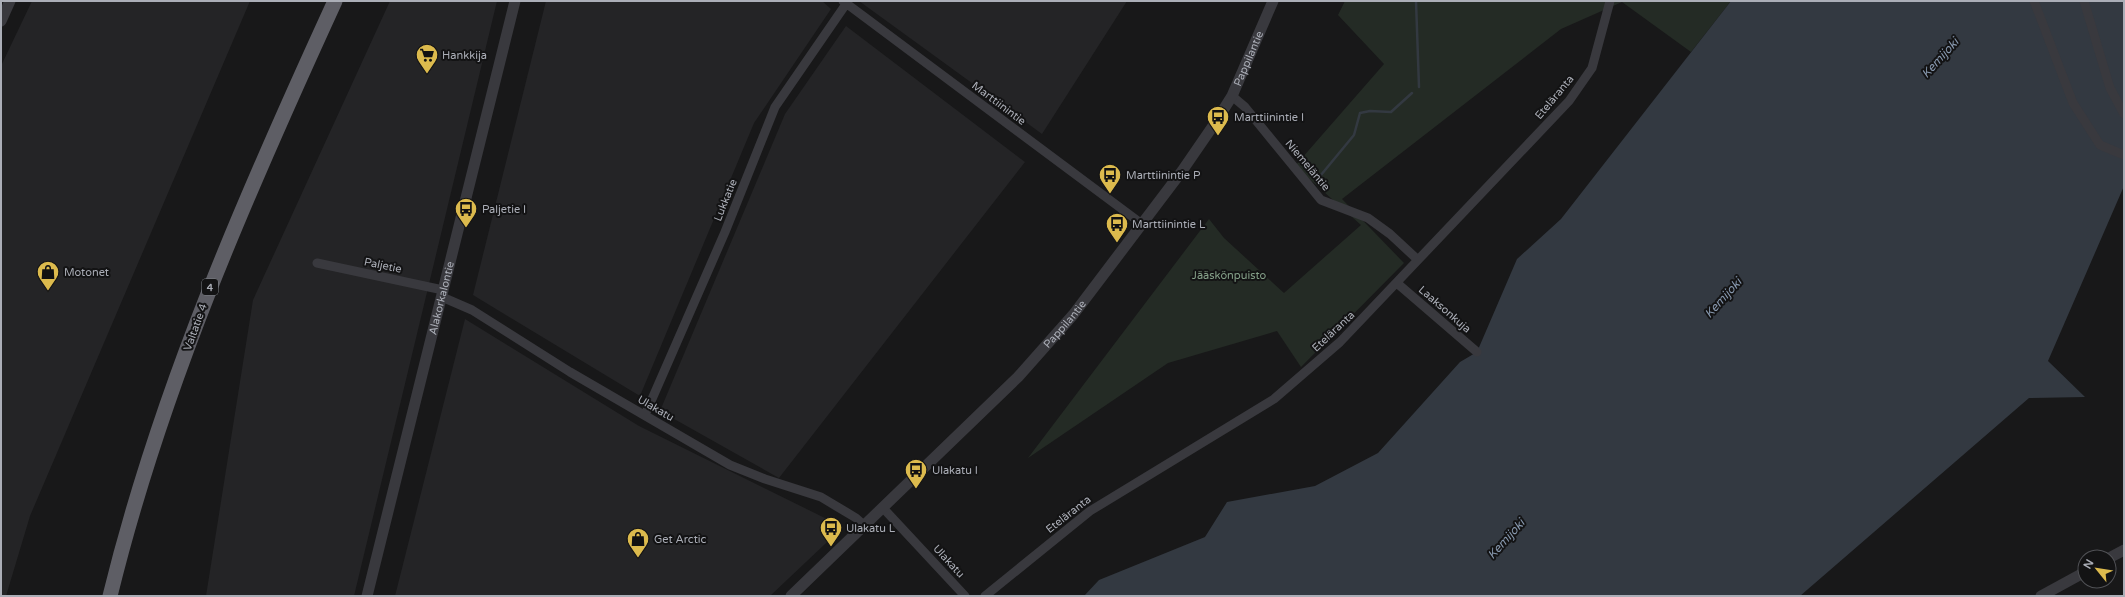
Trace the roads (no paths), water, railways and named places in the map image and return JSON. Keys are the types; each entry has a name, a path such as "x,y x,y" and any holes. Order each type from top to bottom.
{"highway":[{"name":"Valtatie 4","path":"110,596 160,424 207,292 261,163 335,1"}],"street":[{"path":"1,21 10,1"},
{"name":"Alakorkalontie","path":"367,596 515,1"},
{"name":"Pappilantie","path":"791,596 1018,377 1072,315 1195,154 1232,96 1274,1"},
{"name":"Eteläranta","path":"985,596 1090,511 1274,399 1340,342 1398,284 1418,260 1569,101 1592,68 1610,1"},
{"path":"2034,1 2073,103 2100,146 2124,155"},
{"path":"2084,1 2110,88 2124,114"},
{"name":"Marttiinintie","path":"845,2 1142,224"},
{"name":"Lukkatie","path":"645,415 725,232 775,107 845,2"},
{"name":"Niemeläntie","path":"1232,96 1245,107 1321,200 1368,218 1390,234 1418,260"},
{"name":"Paljetie","path":"317,264 442,294"},
{"name":"Laaksonkuja","path":"1398,284 1477,352"},
{"name":"Ulakatu","path":"442,294 472,310 570,372 730,464 765,480 821,497 856,518 864,526"},
{"name":"Ulakatu","path":"883,508 965,596"},
{"path":"2041,596 2077,576"}],"water":[{"name":"Kemijoki","path":"1731,1 2124,1 2124,186 2048,361 2085,397 2029,398 1800,596 1084,596 1099,580 1205,537 1227,502 1315,486 1378,453 1460,362 1477,352 1517,259 1561,219"}],"waterway":[{"path":"1416,1 1419,87"},
{"path":"1316,181 1354,135 1360,113 1370,111 1391,112 1412,93"}],"place":[{"name":"Hankkija","path":"427,74"},
{"name":"Marttiinintie I","path":"1218,136"},
{"name":"Marttiinintie P","path":"1110,194"},
{"name":"Paljetie I","path":"466,228"},
{"name":"Marttiinintie L","path":"1117,244"},
{"name":"Motonet","path":"48,292"},
{"name":"Ulakatu I","path":"916,490"},
{"name":"Ulakatu L","path":"831,548"},
{"name":"Get Arctic","path":"638,558"}],"park label":[{"name":"Jääskönpuisto","path":"1229,275"}]}
